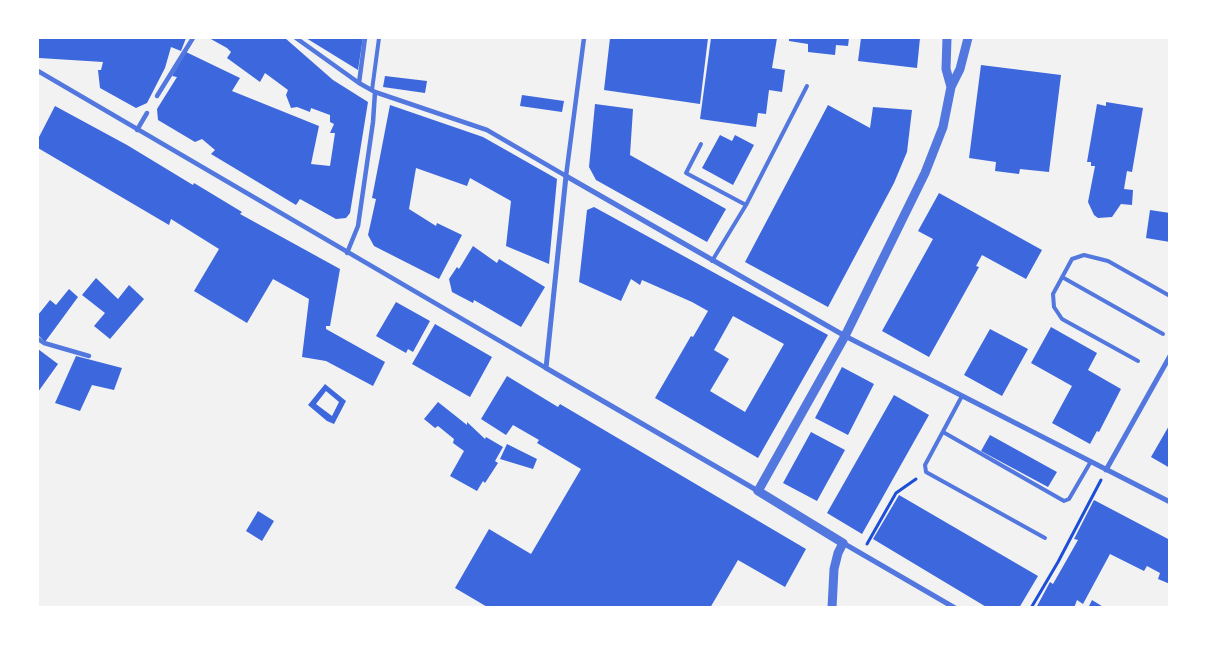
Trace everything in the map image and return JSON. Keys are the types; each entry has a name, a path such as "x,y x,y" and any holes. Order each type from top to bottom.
{"street":[{"path":"157,96 193,38"},
{"path":"296,38 373,91 486,130 845,336 1090,463 1170,502"},
{"path":"360,83 365,38"},
{"path":"546,368 566,176 584,38"},
{"path":"947,38 946,69 951,88"},
{"path":"758,491 845,336 933,154 943,127 951,88 960,69 968,38"},
{"path":"38,71 955,608"},
{"path":"347,253 358,226 373,122 373,91"},
{"path":"137,130 147,113"},
{"path":"38,339 44,343 89,356"},
{"path":"1106,470 1170,356"},
{"path":"832,608 834,569 843,543"}],"lane":[{"path":"373,91 379,38"},
{"path":"712,261 746,205 807,86"},
{"path":"701,144 686,173 746,205"},
{"path":"1138,361 1071,325 1056,313 1052,299 1062,277 1072,259 1077,256 1096,257 1108,261 1170,296"},
{"path":"1062,277 1163,334"},
{"path":"962,396 925,465 926,472 1045,538"},
{"path":"943,432 1064,501 1069,499 1090,463"}],"path":[{"path":"1031,608 1058,562 1106,470"},
{"path":"862,554 896,493 926,472"}],"building":[{"path":"39,38 186,38 181,51 171,47 165,68 147,103 136,108 100,88 98,70 101,70 103,62 39,58"},
{"path":"209,38 285,38 333,80 368,102 350,213 346,218 336,219 300,199 296,205 211,154 215,150 202,139 195,142 158,120 157,109 177,77 172,76 186,52 240,78 232,91 319,126 311,164 330,166 335,133 330,133 334,124 330,122 330,115 311,108 310,112 297,107 291,108 286,95 288,90 265,73 260,82 227,58 231,52 227,48"},
{"path":"306,38 363,38 358,70"},
{"path":"610,38 708,38 700,104 604,90"},
{"path":"711,38 777,38 772,68 785,70 782,92 769,90 766,114 758,113 756,127 700,119"},
{"path":"789,38 849,38 848,46 836,45 835,55 808,52 808,44 789,41"},
{"path":"861,38 920,38 917,68 858,61"},
{"path":"981,65 1061,75 1049,172 1020,169 1019,174 995,171 996,162 969,158"},
{"path":"385,76 427,81 425,93 383,87"},
{"path":"522,95 564,101 562,112 520,106"},
{"path":"1106,102 1143,108 1132,172 1127,171 1124,189 1133,190 1132,205 1121,204 1112,217 1098,218 1094,215 1088,202 1095,166 1091,166 1091,162 1087,162 1097,104 1106,106"},
{"path":"595,104 633,109 630,155 726,209 707,242 596,180 589,167"},
{"path":"390,105 483,137 557,179 549,264 506,246 511,201 470,178 467,186 416,168 409,209 436,226 437,223 462,235 439,279 374,246 368,235 376,199 372,198"},
{"path":"828,105 870,128 873,107 912,110 907,152 894,183 828,307 745,262"},
{"path":"55,106 127,145 193,185 194,183 242,212 240,214 340,269 330,326 326,326 326,329 385,362 373,386 326,361 302,357 309,299 273,279 247,323 194,291 219,249 171,219 169,225 38,148 38,139"},
{"path":"720,135 732,141 735,135 754,145 733,185 702,168"},
{"path":"939,193 1042,250 1026,279 982,255 976,266 979,267 929,357 882,331 933,239 918,231"},
{"path":"594,207 828,335 758,458 655,398 691,336 693,337 708,311 642,280 640,285 631,279 621,301 579,282 587,210","holes":["733,316 784,344 745,412 710,391 729,359 714,350"]},
{"path":"1150,210 1170,213 1170,242 1146,238"},
{"path":"473,246 497,263 499,259 545,287 521,327 474,300 473,303 452,292 449,279 457,267 459,269"},
{"path":"96,278 118,299 129,285 144,299 110,339 94,326 105,313 82,295"},
{"path":"69,289 78,297 45,342 38,335 38,315 50,300 56,305"},
{"path":"396,302 430,321 413,352 408,349 406,353 376,336"},
{"path":"435,324 492,357 470,397 412,364"},
{"path":"1051,327 1097,353 1088,370 1121,389 1099,432 1097,431 1090,444 1052,423 1072,386 1031,363"},
{"path":"990,329 1028,349 1002,396 964,375"},
{"path":"38,349 58,364 38,392"},
{"path":"76,356 122,368 114,390 92,385 80,411 55,403"},
{"path":"842,367 874,384 848,435 815,418"},
{"path":"507,376 558,407 560,404 806,549 785,587 738,560 710,608 489,608 455,588 489,529 531,554 581,469 537,443 539,440 513,425 506,435 481,419"},
{"path":"325,384 346,401 334,424 327,421 308,405","holes":["326,391 339,402 332,416 316,404"]},
{"path":"894,395 929,415 862,534 827,513"},
{"path":"438,402 467,425 467,422 485,439 486,437 503,447 495,461 498,463 485,483 483,481 477,491 450,476 464,451 453,443 454,439 438,426 435,428 424,419"},
{"path":"1170,424 1170,468 1151,457"},
{"path":"811,432 845,450 817,501 783,483"},
{"path":"990,435 1057,472 1048,487 981,451"},
{"path":"507,444 537,459 533,469 500,459"},
{"path":"899,495 1038,576 1019,608 988,608 873,539"},
{"path":"1094,500 1170,540 1170,584 1158,579 1160,573 1147,566 1144,571 1110,554 1083,604 1077,600 1074,608 1036,608 1050,582 1053,584 1078,540 1074,539"},
{"path":"258,511 274,521 262,541 246,531"},
{"path":"1092,600 1105,608 1088,608"}]}
